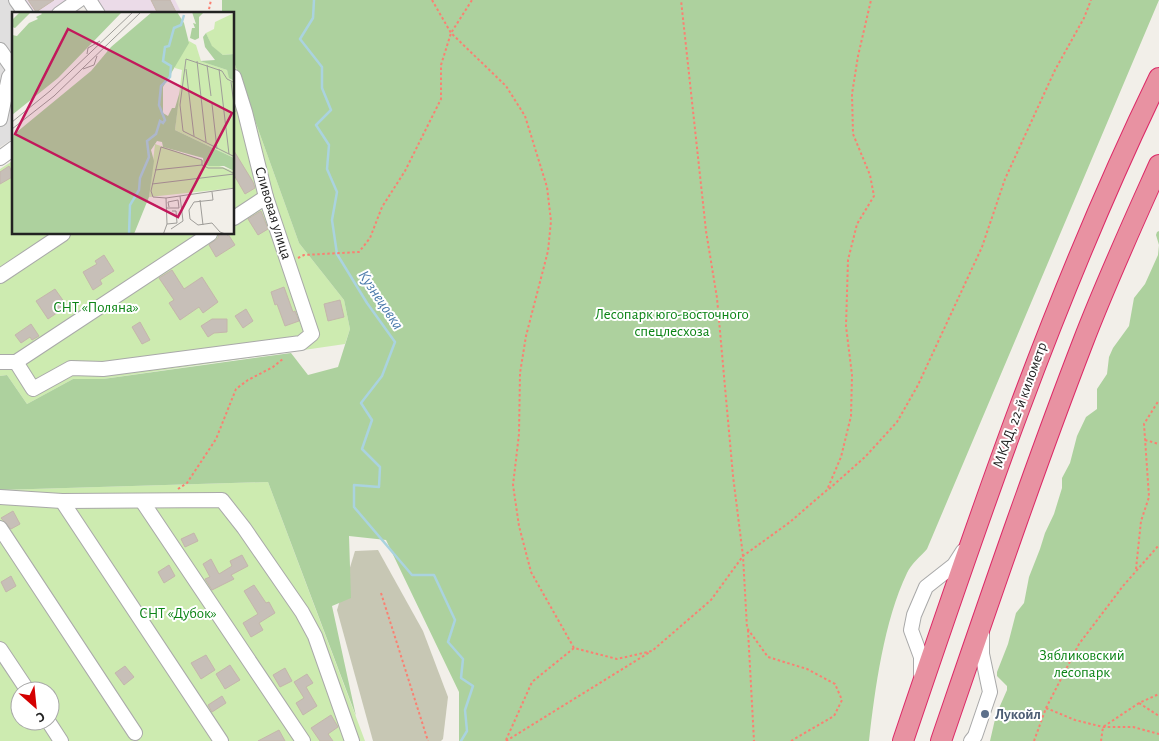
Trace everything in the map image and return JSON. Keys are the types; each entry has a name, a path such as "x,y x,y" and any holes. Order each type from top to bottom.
{"highway":[{"name":"МКАД, 22-й километр","path":"903,741 974,534 1049,327 1090,230 1159,78"},
{"path":"941,741 1036,466 1083,341 1123,244 1159,165"}],"lane":[{"path":"16,0 25,12"},
{"path":"62,12 79,0"},
{"path":"89,0 97,12"},
{"path":"0,50 12,67"},
{"path":"0,119 9,77 12,73"},
{"name":"Сливовая улица","path":"235,85 239,116 312,334 301,343"},
{"path":"235,217 266,197"},
{"path":"0,276 62,235"},
{"path":"0,362 16,362 208,235"},
{"path":"16,362 33,389 70,368 103,369 301,343"},
{"path":"0,497 62,501 222,500 244,528 315,636 352,741"},
{"path":"62,501 221,741"},
{"path":"142,501 303,741"},
{"path":"0,528 135,733"},
{"path":"921,686 921,657 911,630 914,615 926,587 954,565 974,534"},
{"path":"971,741 975,736 990,692 982,654 982,622"},
{"path":"0,650 21,681"}],"path":[{"path":"432,0 451,33 506,86 525,116 547,187 550,221 548,251 526,336 520,373 518,434 513,485 519,526 531,572 574,648 617,659 652,651"},
{"path":"289,262 304,255 359,252 370,238 382,207 405,171 441,99 441,64 451,33 472,0"},
{"path":"681,0 706,231 717,298 733,476 743,556 754,741"},
{"path":"827,490 841,457 851,416 852,374 846,326 848,260 857,224 874,196 870,175 853,134 852,94 858,56 871,0"},
{"path":"506,741 652,651 711,600 743,556 790,522 865,457 898,422 918,384 982,247 1005,179 1055,70 1084,18 1091,0"},
{"path":"174,492 187,483 216,439 236,388 273,367 301,343"},
{"path":"1136,571 1141,521 1149,497 1144,424 1159,400"},
{"path":"1145,440 1159,444"},
{"path":"1034,741 1046,708 1079,644 1136,571 1159,545"},
{"path":"381,593 428,741"},
{"path":"748,628 768,657 806,669 835,684 842,700 834,716 791,741"},
{"path":"506,741 532,682 574,648"},
{"path":"1101,741 1103,727 1139,703 1159,694"},
{"path":"1139,703 1159,716"},
{"path":"1046,708 1075,720 1103,727 1133,727 1159,734"}],"shaded area":[{"path":"0,0 11,0 20,12 12,12 12,139 0,147"},
{"path":"11,0 73,0 81,12 20,12"},
{"path":"95,0 175,0 181,12 104,12"},
{"path":"378,550 423,631 448,697 443,739 441,741 373,741 337,610 355,551"}],"green space":[{"name":"Лесопарк юго-восточного спецлесхоза","path":"222,0 1159,0 927,549 909,570 899,592 886,633 874,699 869,741 459,741 459,692 386,540 349,536 351,598 332,606 356,716 268,482 0,490 0,376 7,375 27,404 73,379 103,379 291,353 308,375 338,367 350,329 344,300 299,243 235,65 235,12 222,12"},
{"name":"СНТ «Поляна»","path":"235,65 299,243 344,300 350,329 345,344 103,379 73,379 27,404 7,375 0,376 0,169 12,161 12,235 235,235"},
{"path":"1159,231 1159,245 1156,235"},
{"name":"Зябликовский лесопарк","path":"1159,245 1159,741 990,741 996,715 1007,690 1007,686 997,676 997,672 1008,644 1016,613 1024,603 1029,577 1054,514 1062,488 1062,478 1070,463 1077,436 1086,417 1097,409 1097,389 1107,374 1109,357 1113,348 1129,326 1134,298 1145,284 1158,255"},
{"name":"СНТ «Дубок»","path":"268,482 365,741 0,741 0,490"}],"building":[{"path":"28,0 54,0 36,12"},
{"path":"151,0 170,0 176,12 157,12"},
{"path":"235,153 255,188 245,194 235,177"},
{"path":"9,166 12,177 0,184 0,172"},
{"path":"261,211 268,229 258,235 248,219"},
{"path":"219,235 229,235 235,245 216,257 209,245 218,238"},
{"path":"104,255 114,271 100,280 102,284 93,290 83,272 97,264 95,261"},
{"path":"172,270 184,289 202,277 218,302 203,313 199,307 180,320 169,303 174,300 159,278"},
{"path":"284,287 293,312 295,311 299,321 285,326 271,292"},
{"path":"55,289 67,306 48,319 36,301"},
{"path":"340,300 344,317 328,321 324,304"},
{"path":"246,309 253,321 243,328 235,316"},
{"path":"212,319 227,319 227,332 214,333 208,337 201,326"},
{"path":"140,322 150,340 142,344 132,327"},
{"path":"31,324 39,336 32,340 30,337 21,343 15,335"},
{"path":"13,511 20,524 11,529 1,518"},
{"path":"194,533 198,541 185,547 181,539"},
{"path":"242,555 248,566 231,575 234,579 212,590 205,579 210,577 203,564 211,559 219,574 232,566 230,561"},
{"path":"169,565 175,576 164,583 158,572"},
{"path":"11,576 16,586 6,592 1,582"},
{"path":"254,585 266,603 269,602 275,613 259,623 263,630 251,637 243,623 258,614 244,591"},
{"path":"206,655 215,670 201,679 191,663"},
{"path":"230,665 240,680 225,689 216,674"},
{"path":"125,666 134,677 124,685 115,673"},
{"path":"285,668 292,681 280,687 273,675"},
{"path":"307,674 313,683 306,687 317,706 303,715 296,703 304,698 294,682"},
{"path":"222,696 226,703 212,712 208,705"},
{"path":"331,715 338,727 328,734 333,741 320,741 311,728"},
{"path":"279,730 285,741 258,741"}],"waterway":[{"name":"Кузнецовка","path":"314,0 313,18 300,39 322,67 322,88 331,110 316,125 329,145 327,169 337,192 332,220 337,254 367,303 395,342 382,376 361,403 372,420 362,449 380,467 379,487 354,485 354,507 412,575 434,575 455,620 448,642 463,659 461,678 473,686 465,710 467,731 461,741"}],"place":[{"name":"Лукойл","path":"985,714"}]}
